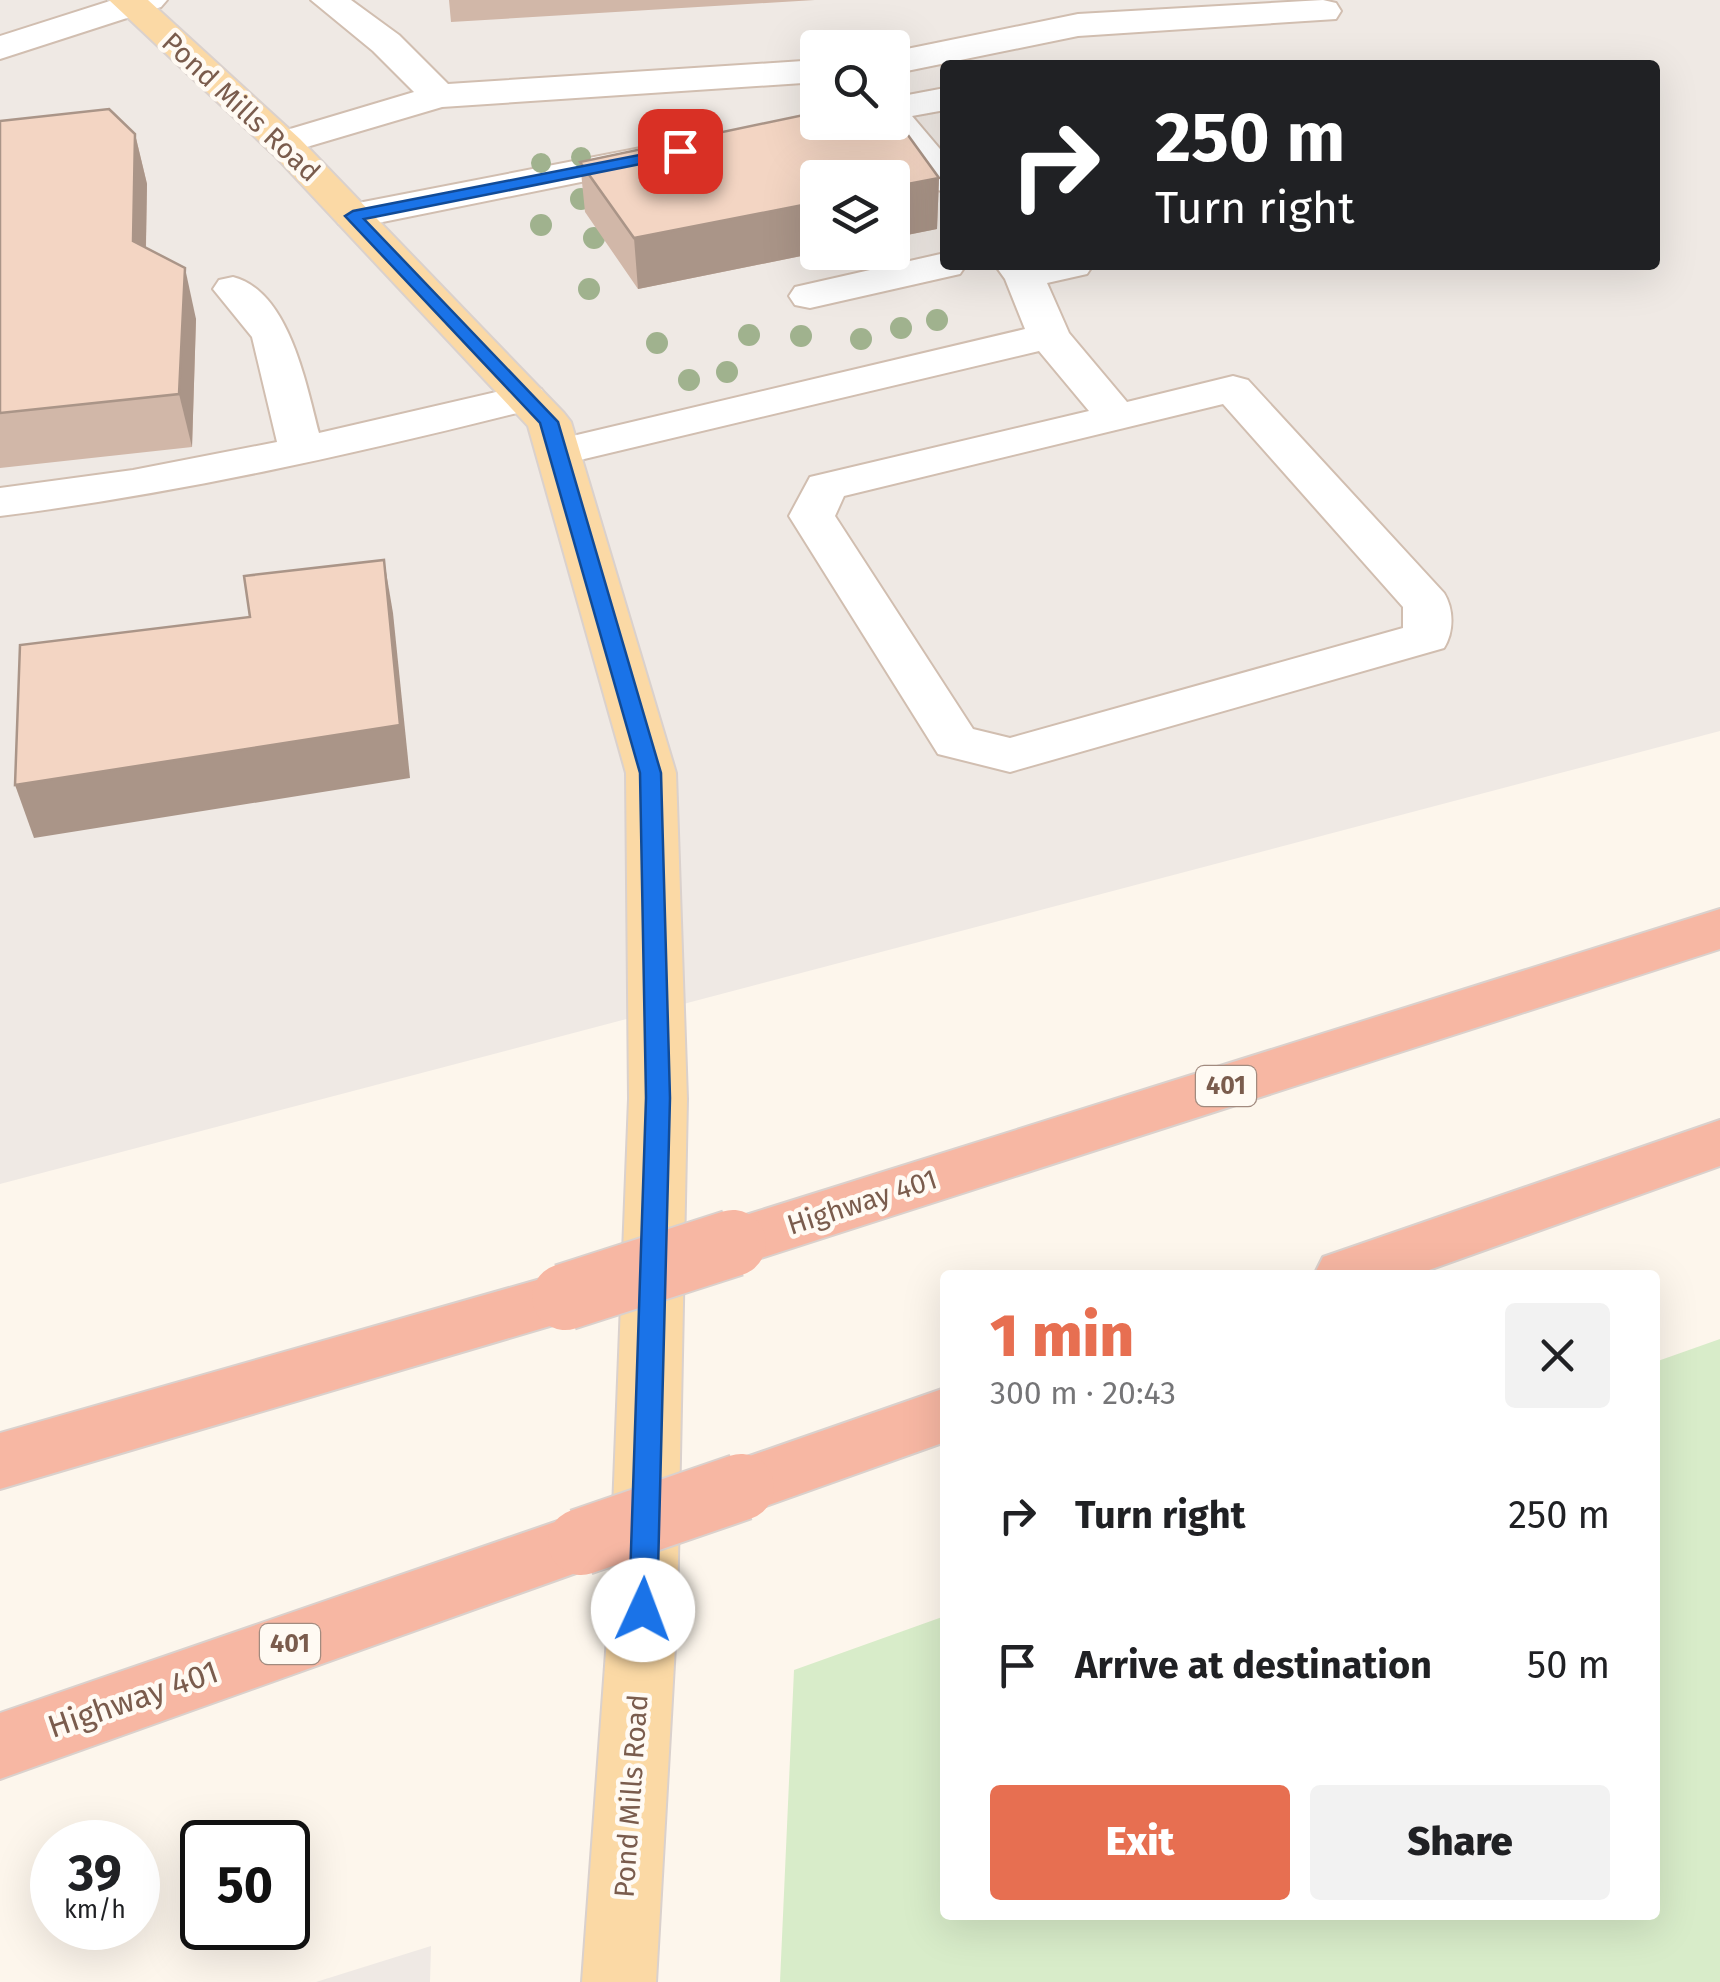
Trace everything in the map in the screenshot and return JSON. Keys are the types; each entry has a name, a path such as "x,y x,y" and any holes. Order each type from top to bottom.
{"highway":[{"name":"Highway 401","path":"0,1460 565,1296 1720,930"},
{"path":"1358,1270 1720,1143"},
{"name":"Highway 401","path":"0,1746 940,1417"}],"main road":[{"name":"Pond Mills Road","path":"136,2 283,143 549,422 651,773 657,1138 643,1610 619,1982"}],"street":[{"path":"329,0 386,43 439,96"},
{"path":"0,48 136,2"},
{"path":"910,60 1078,25 1323,11"},
{"path":"283,143 439,96 800,71"},
{"path":"910,108 940,100"},
{"path":"910,133 940,168"},
{"path":"353,216 693,149"},
{"path":"810,296 940,266"},
{"path":"1019,271 1048,336 1117,416"},
{"path":"233,289 272,335 301,448"},
{"path":"558,452 1048,336"},
{"path":"1233,389 1427,604 1427,637 1010,755 956,742 812,516 826,487 1117,416 1233,389"},
{"path":"0,502 116,489 526,398"}],"shaded area":[{"path":"0,0 1720,0 1720,731 0,1184"},
{"path":"431,1946 430,1982 316,1982"}],"green space":[{"path":"1720,1339 1720,1982 780,1982 794,1670 940,1618 940,1920 1660,1920 1660,1360"}],"building":[{"path":"109,109 135,134 133,241 185,268 179,394 0,413 0,121"},
{"path":"800,116 800,140 910,138 939,178 910,184 910,160 800,160 800,206 634,238 580,162"},
{"path":"384,560 400,725 15,785 20,645 250,617 244,576"}],"route":[{"path":"643,1610 658,1098 651,773 549,422 353,216 680,151"}]}
